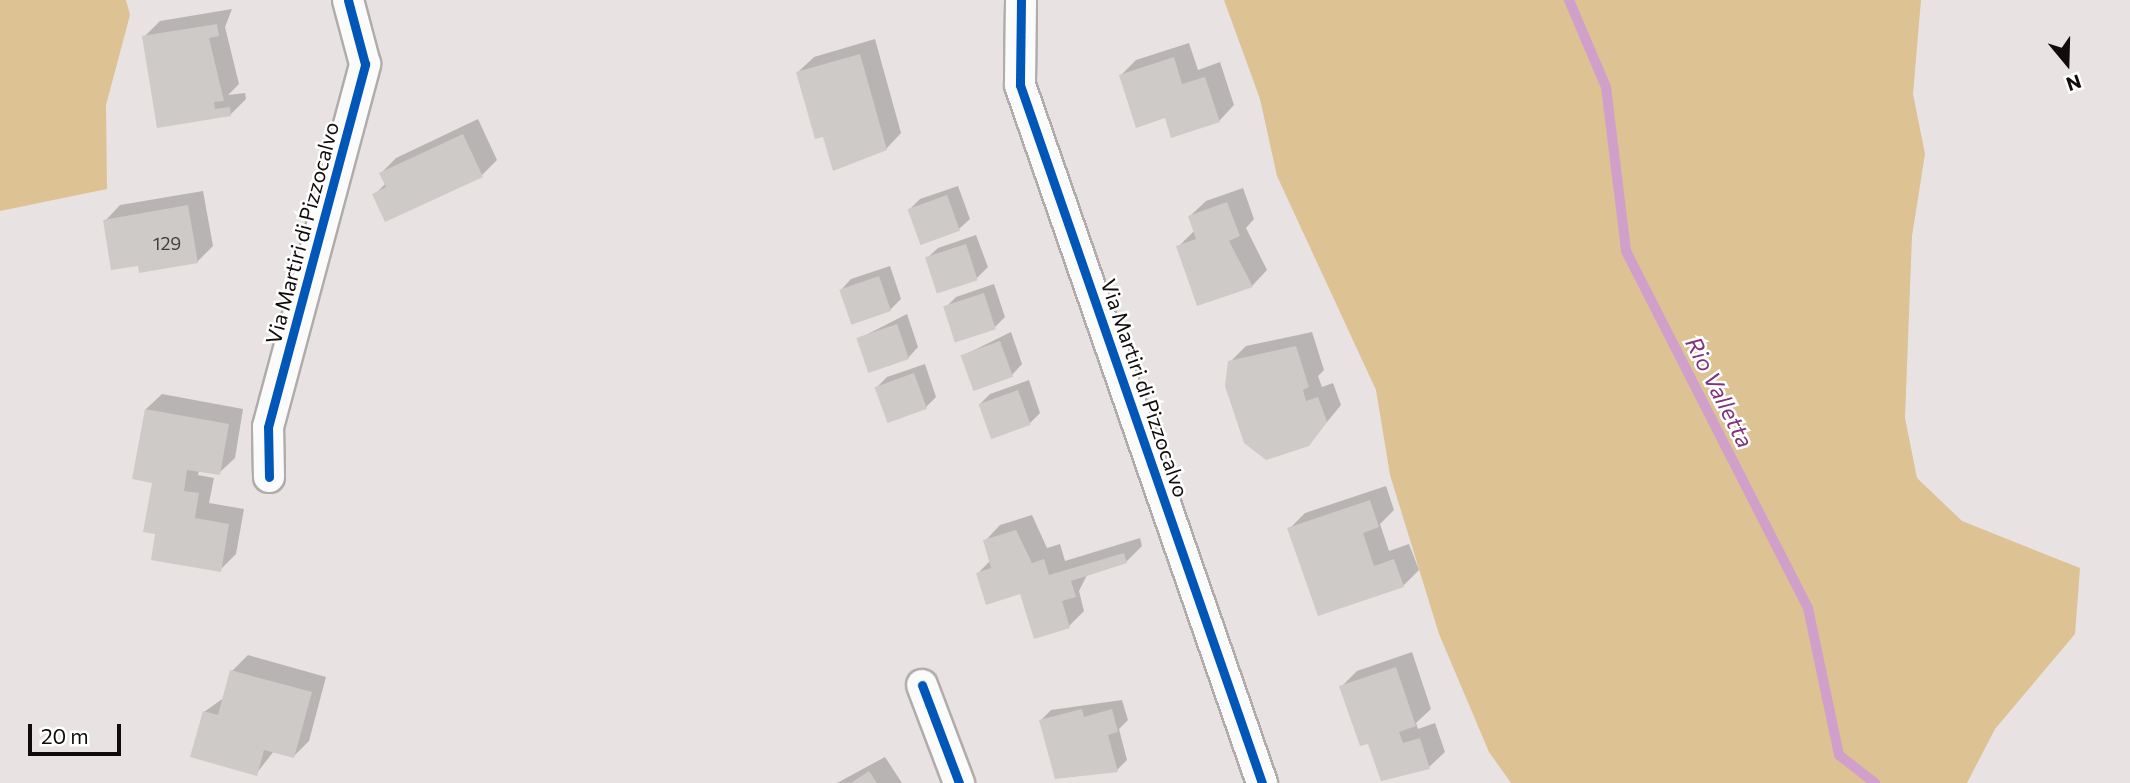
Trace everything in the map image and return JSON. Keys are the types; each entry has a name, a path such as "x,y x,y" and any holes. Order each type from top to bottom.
{"street":[{"name":"Via Martiri di Pizzocalvo","path":"269,477 268,427 365,64 348,0"},
{"name":"Via Martiri di Pizzocalvo","path":"1021,0 1020,85 1256,781"},
{"path":"922,685 959,783"}],"shaded area":[{"path":"0,0 126,0 130,15 106,105 107,189 0,211"},
{"path":"1224,0 1921,0 1913,94 1925,154 1912,236 1905,418 1917,478 1962,521 2080,568 2075,634 1995,729 1967,783 1511,783 1489,752 1439,634 1390,475 1376,390 1277,176 1260,99"}],"building":[{"path":"217,24 219,36 209,38 224,101 214,102 215,109 230,107 231,116 157,128 142,36"},
{"path":"860,54 887,150 833,171 823,137 815,139 796,72"},
{"path":"1174,57 1182,84 1205,77 1220,122 1171,138 1165,118 1136,128 1119,75"},
{"path":"463,134 483,177 385,222 372,194 386,187 379,173"},
{"path":"947,195 960,231 921,245 908,209"},
{"path":"1227,202 1240,236 1229,241 1253,287 1197,306 1176,246 1196,239 1188,216"},
{"path":"188,205 198,263 139,273 138,266 111,270 103,220"},
{"path":"966,244 978,280 937,293 925,257"},
{"path":"879,276 891,311 851,325 839,290"},
{"path":"984,293 996,329 955,342 943,306"},
{"path":"897,324 909,359 868,373 856,338"},
{"path":"1000,341 1013,377 974,391 961,355"},
{"path":"1296,346 1309,387 1303,390 1306,401 1318,397 1327,422 1309,446 1266,460 1244,443 1225,386 1228,361"},
{"path":"914,373 927,409 888,423 875,387"},
{"path":"1018,390 1031,425 991,439 979,404"},
{"path":"145,409 229,424 220,475 187,470 184,491 199,493 195,518 229,524 221,572 151,560 155,534 143,532 152,483 132,479"},
{"path":"1370,500 1379,527 1363,533 1374,566 1394,559 1404,587 1318,616 1287,528"},
{"path":"1016,530 1032,563 1044,559 1049,575 1124,553 1127,563 1071,581 1076,597 1062,601 1070,628 1034,639 1020,594 986,605 976,573 991,568 983,540"},
{"path":"1396,667 1416,726 1399,732 1403,743 1420,738 1430,769 1381,781 1368,744 1360,746 1339,686"},
{"path":"230,670 312,692 294,758 264,750 257,776 190,757 203,711 218,715"},
{"path":"1082,709 1084,717 1112,709 1118,732 1108,735 1118,772 1055,779 1039,720"},
{"path":"869,771 877,783 851,783"}],"waterway":[{"name":"Rio Valletta","path":"1569,0 1606,87 1626,251 1808,608 1839,755 1875,783"}],"cycle path":[{"path":"269,477 268,427 365,64 348,0"},
{"path":"1021,0 1020,85 1262,783"},
{"path":"922,685 959,783"}]}
